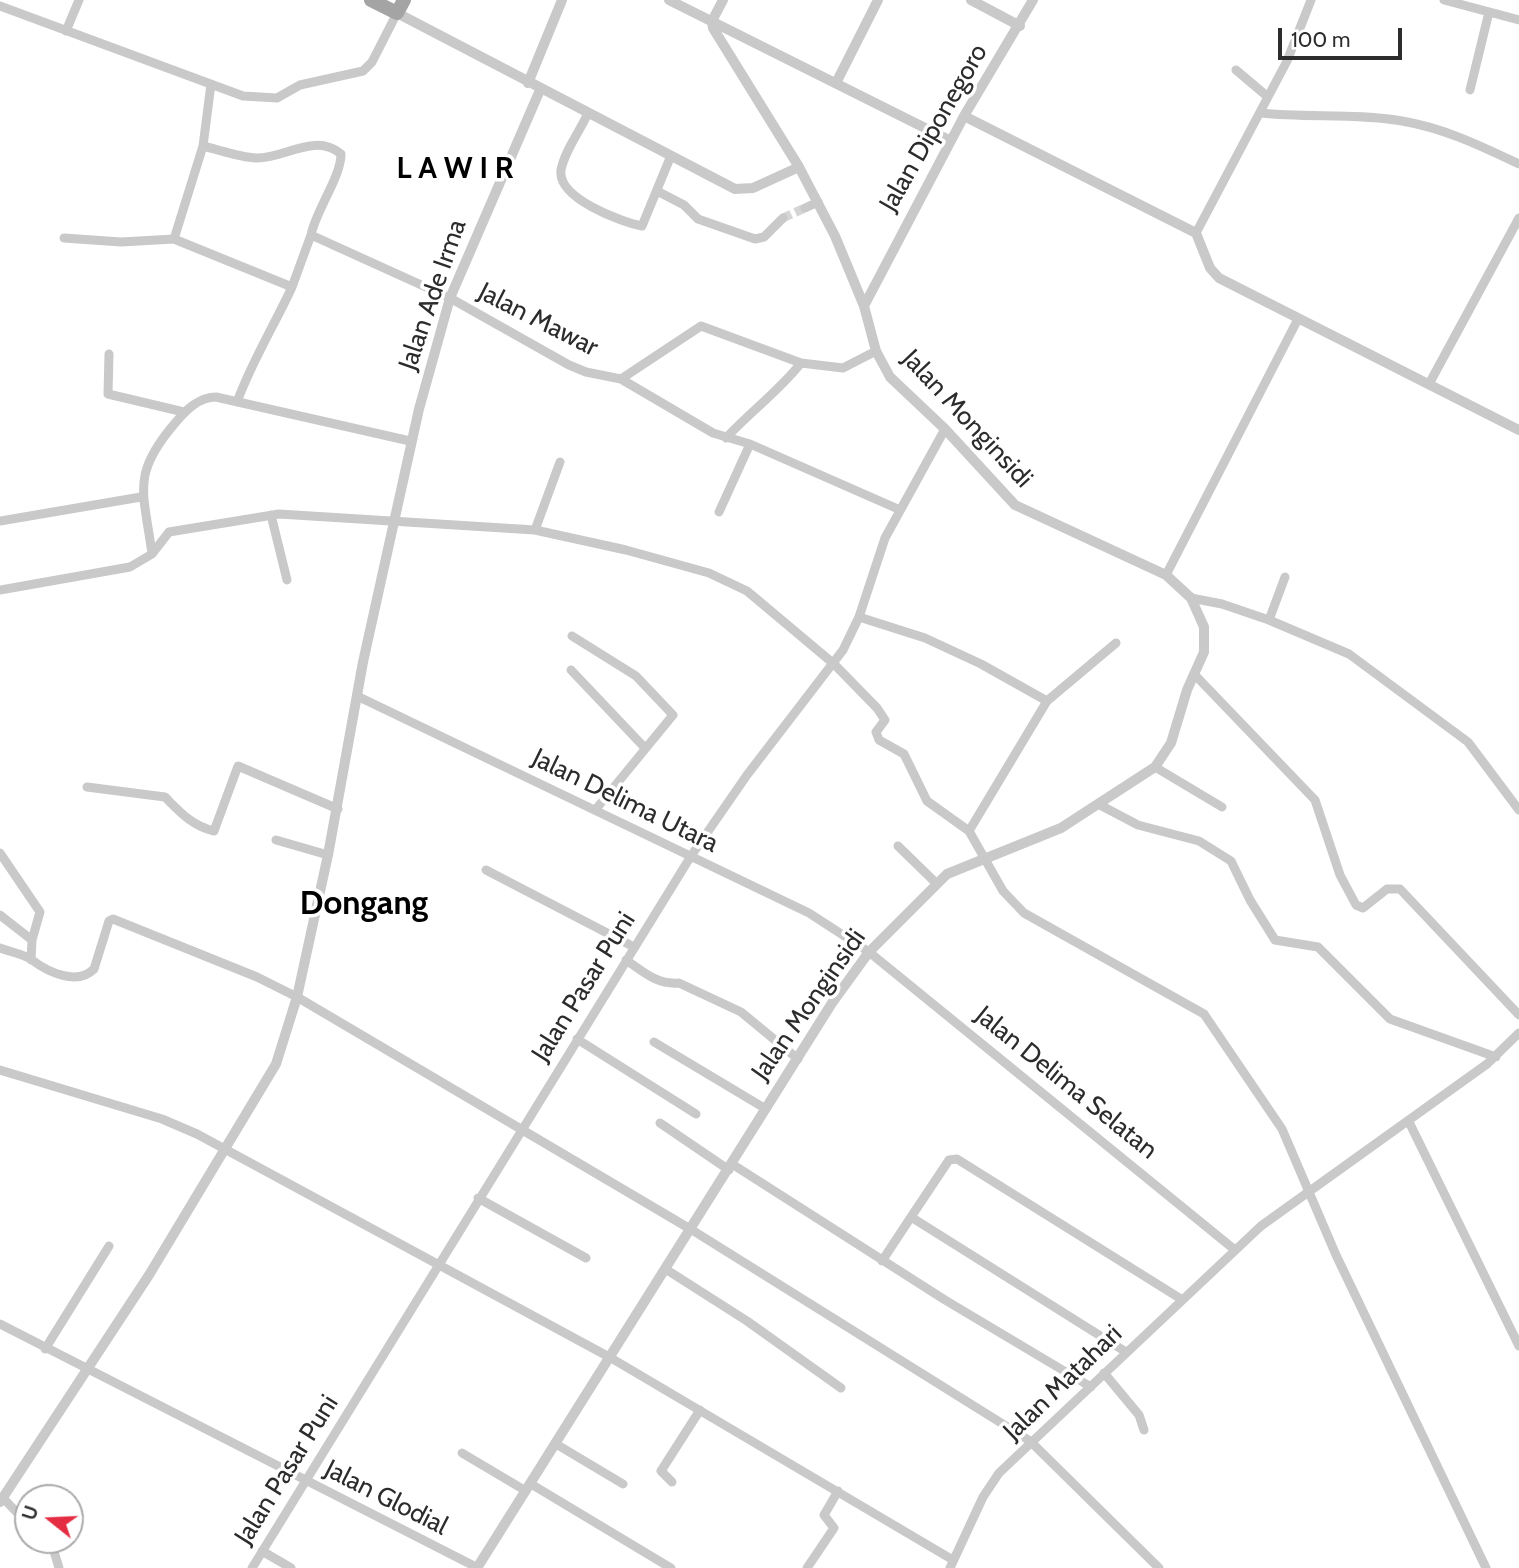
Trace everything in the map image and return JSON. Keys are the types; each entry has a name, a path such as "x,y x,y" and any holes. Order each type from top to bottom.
{"main road":[{"path":"371,0 400,7"}],"street":[{"path":"66,31 79,0"},
{"path":"527,83 562,0"},
{"path":"669,0 951,141"},
{"path":"712,21 723,0"},
{"path":"836,83 878,0"},
{"path":"971,0 1020,26"},
{"name":"Jalan Diponegoro","path":"864,306 876,278 964,116 1020,26 1033,0"},
{"path":"1196,233 1261,113 1297,39 1311,0"},
{"path":"1444,0 1519,20"},
{"path":"0,6 243,96 277,98 300,85 363,71 372,62 400,7 540,90 670,158 741,190 799,167"},
{"path":"1470,90 1489,12"},
{"name":"Jalan Monginsidi","path":"478,1568 766,1109 869,951 936,883 956,869 1061,828 1155,767 1171,743 1204,652 1206,639 1205,627 1191,598 1166,575 1014,505 945,429 890,377 876,351 852,274 818,202 716,35 712,21"},
{"path":"1236,70 1268,97"},
{"path":"174,239 203,146 211,84"},
{"name":"Jalan Ade Irma","path":"1,1500 89,1369 273,1072 297,996 338,809 357,696 410,441 450,298 540,90"},
{"path":"1261,113 1388,119 1421,124 1450,133 1519,164"},
{"path":"587,115 561,171 564,183 573,197 642,226 670,158"},
{"path":"964,116 1196,233 1205,258 1220,278 1519,430"},
{"path":"203,146 253,158 266,158 307,146 328,147 339,152 341,162 322,200 292,287 274,327 251,362 237,402"},
{"path":"657,191 684,205 698,219 755,239 764,237 783,218"},
{"path":"805,208 818,202"},
{"path":"1429,384 1519,218"},
{"name":"Jalan Mawar","path":"311,235 450,298 569,365 586,372 621,379 726,439 750,444 898,509"},
{"path":"64,238 121,242 174,239 292,287"},
{"path":"852,274 876,278"},
{"path":"1166,575 1298,319"},
{"path":"621,379 698,327 705,326 801,363 838,369 876,351"},
{"path":"109,354 108,394 184,412"},
{"path":"726,439 745,417 783,385 801,363"},
{"path":"152,554 141,497 149,458 156,444 184,412 210,397 410,441"},
{"name":"Jalan Pasar Puni","path":"252,1568 691,856 784,726 834,664 859,617 885,538 898,509 945,429"},
{"path":"719,512 750,444"},
{"path":"535,530 560,462"},
{"path":"0,521 141,497"},
{"path":"271,515 286,580"},
{"path":"0,590 130,567 152,554 169,532 271,515 535,530 626,550 731,582 747,591 834,664 884,717 876,736 904,754 927,801 969,831 1003,891 1024,913 1204,1014 1282,1129 1486,1568"},
{"path":"1269,620 1284,577"},
{"path":"1191,598 1269,620 1349,654 1468,742 1519,810"},
{"path":"859,617 925,638 981,664 1048,701"},
{"path":"572,636 636,676 672,713 596,809"},
{"path":"969,831 1048,701 1116,643"},
{"path":"571,670 646,748"},
{"path":"1194,674 1315,800 1340,875 1356,905 1363,908 1387,889 1400,889 1519,1014"},
{"name":"Jalan Delima Utara","path":"357,696 808,913 869,951"},
{"path":"87,787 165,796 179,813 199,827 214,831 239,766 248,773 338,809"},
{"path":"1155,767 1222,807"},
{"path":"1098,804 1138,825 1199,841 1231,861 1250,900 1275,940 1318,947 1384,1016 1496,1057"},
{"path":"276,840 328,855"},
{"path":"898,846 936,883"},
{"path":"0,853 40,912 32,940 32,960"},
{"path":"486,870 634,947"},
{"path":"0,915 32,940"},
{"path":"0,948 32,960 44,969 72,977 88,975 94,970 109,921 113,919 297,996 692,1230 1030,1441 1159,1568"},
{"name":"Jalan Delima Selatan","path":"869,951 1235,1250"},
{"path":"626,960 659,982 668,985 679,983 726,1004 754,1022 798,1059"},
{"name":"Jalan Matahari","path":"952,1564 989,1487 1030,1441 1091,1387 1181,1299 1261,1226 1310,1194 1496,1057 1519,1033"},
{"path":"577,1039 696,1114"},
{"path":"653,1042 766,1109"},
{"path":"0,1070 162,1119 226,1150 611,1358 838,1491 952,1564"},
{"path":"1409,1122 1519,1346"},
{"path":"660,1123 1091,1387"},
{"path":"882,1261 949,1160 957,1159 1181,1299"},
{"path":"478,1198 586,1258"},
{"path":"911,1217 1126,1352"},
{"path":"45,1349 109,1246"},
{"path":"667,1270 747,1321 841,1388"},
{"name":"Jalan Glodial","path":"0,1324 478,1568"},
{"path":"1104,1373 1139,1415 1144,1430"},
{"path":"672,1482 661,1471 700,1410"},
{"path":"556,1444 623,1484"},
{"path":"462,1454 529,1487 671,1568"},
{"path":"807,1568 835,1528 824,1516 838,1491"},
{"path":"262,1551 291,1568"}],"tunnel":[{"path":"783,218 805,208"}],"district":[{"name":"L A W I R","path":"455,169"},
{"name":"Dongang","path":"364,904"}]}
